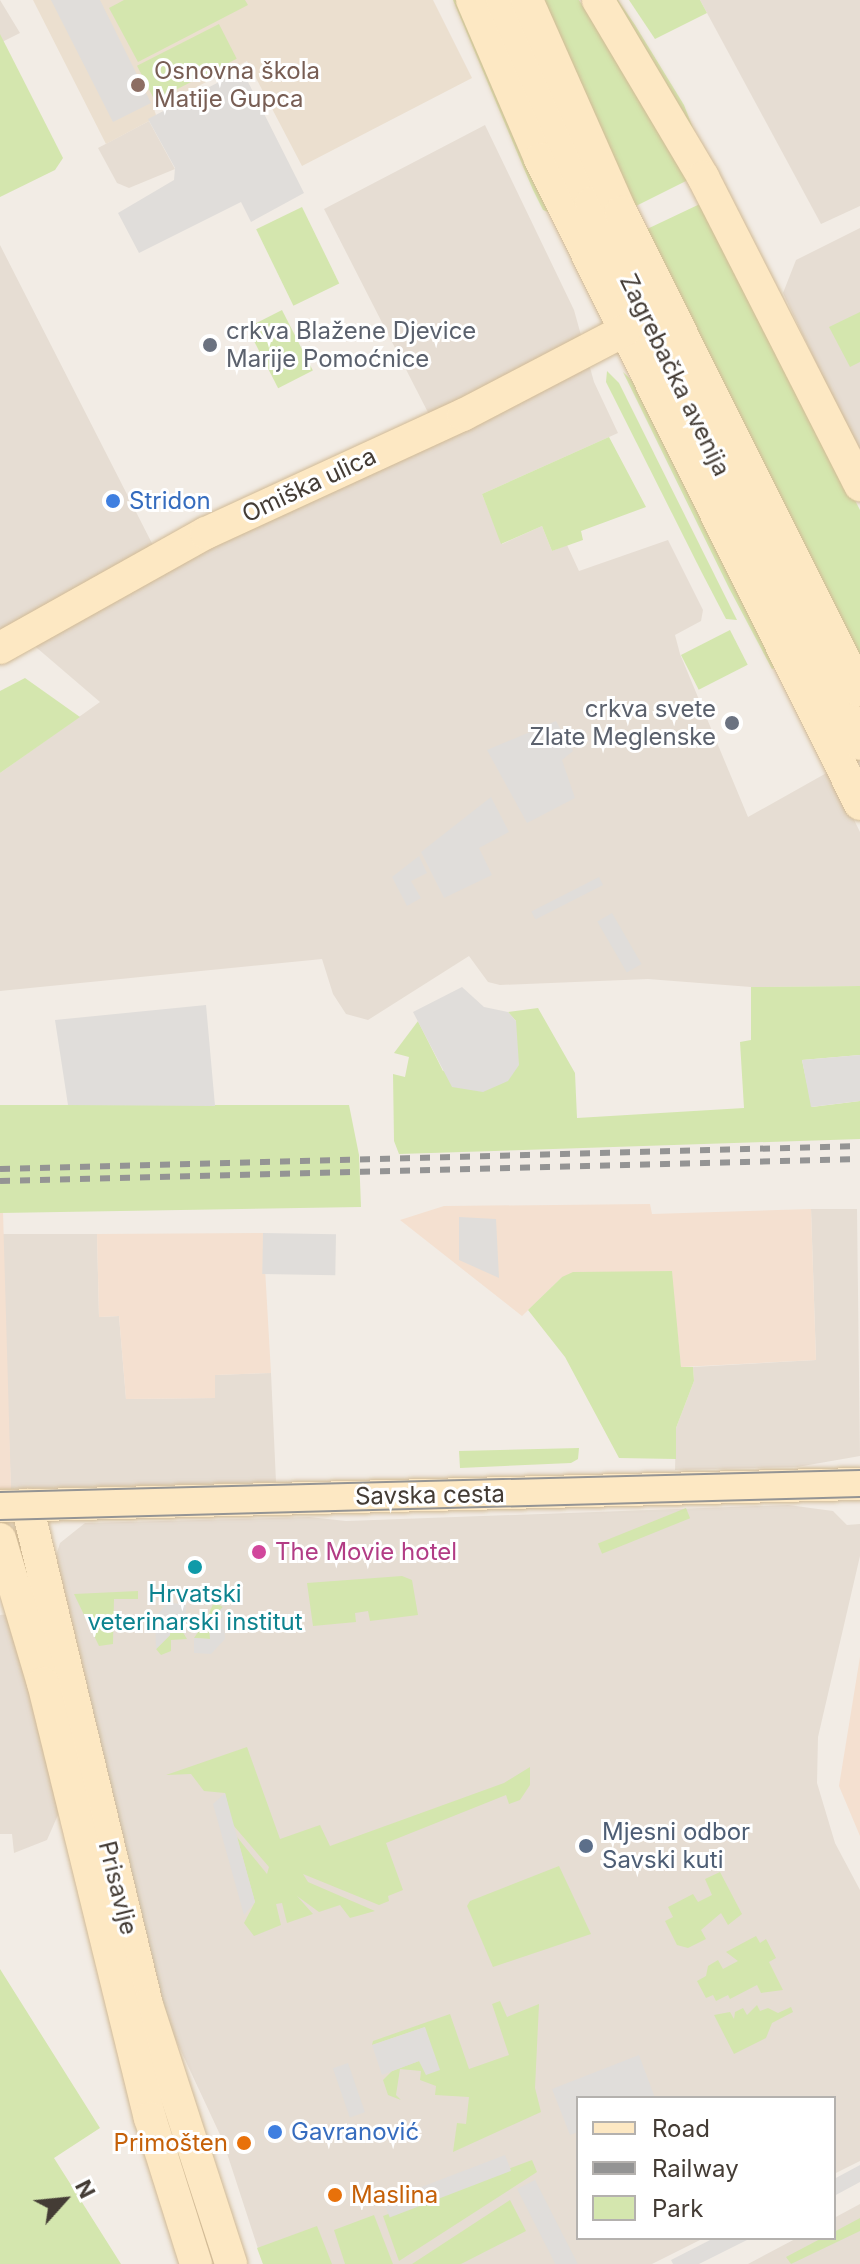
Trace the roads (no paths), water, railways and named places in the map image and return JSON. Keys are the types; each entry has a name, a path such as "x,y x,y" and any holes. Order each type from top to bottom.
{"main road":[{"path":"472,0 540,159 860,804"},
{"name":"Zagrebačka avenija","path":"502,0 591,203 860,744"},
{"name":"Zagrebačka avenija","path":"527,0 614,198 860,691"},
{"path":"598,0 703,177 860,485"},
{"name":"Omiška ulica","path":"0,648 206,533 463,415 624,331"},
{"path":"813,1485 860,1465"},
{"name":"Savska cesta","path":"14,1506 860,1484"},
{"name":"Prisavlje","path":"14,1506 147,2005 231,2264"},
{"name":"Prisavlje","path":"0,1539 43,1683 150,2118 196,2264"}],"tram line":[{"path":"0,1492 860,1470"},
{"path":"0,1520 860,1497"}],"railway":[{"path":"0,1169 860,1146"},
{"path":"0,1181 860,1159"}],"place":[{"name":"Osnovna škola Matije Gupca","path":"138,85"},
{"name":"crkva Blažene Djevice Marije Pomoćnice","path":"210,345"},
{"name":"Stridon","path":"113,501"},
{"name":"crkva svete Zlate Meglenske","path":"732,723"},
{"name":"The Movie hotel","path":"259,1552"},
{"name":"Hrvatski veterinarski institut","path":"195,1567"},
{"name":"Mjesni odbor Savski kuti","path":"586,1846"},
{"name":"Gavranović","path":"275,2132"},
{"name":"Primošten","path":"244,2143"},
{"name":"Maslina","path":"335,2195"}]}
